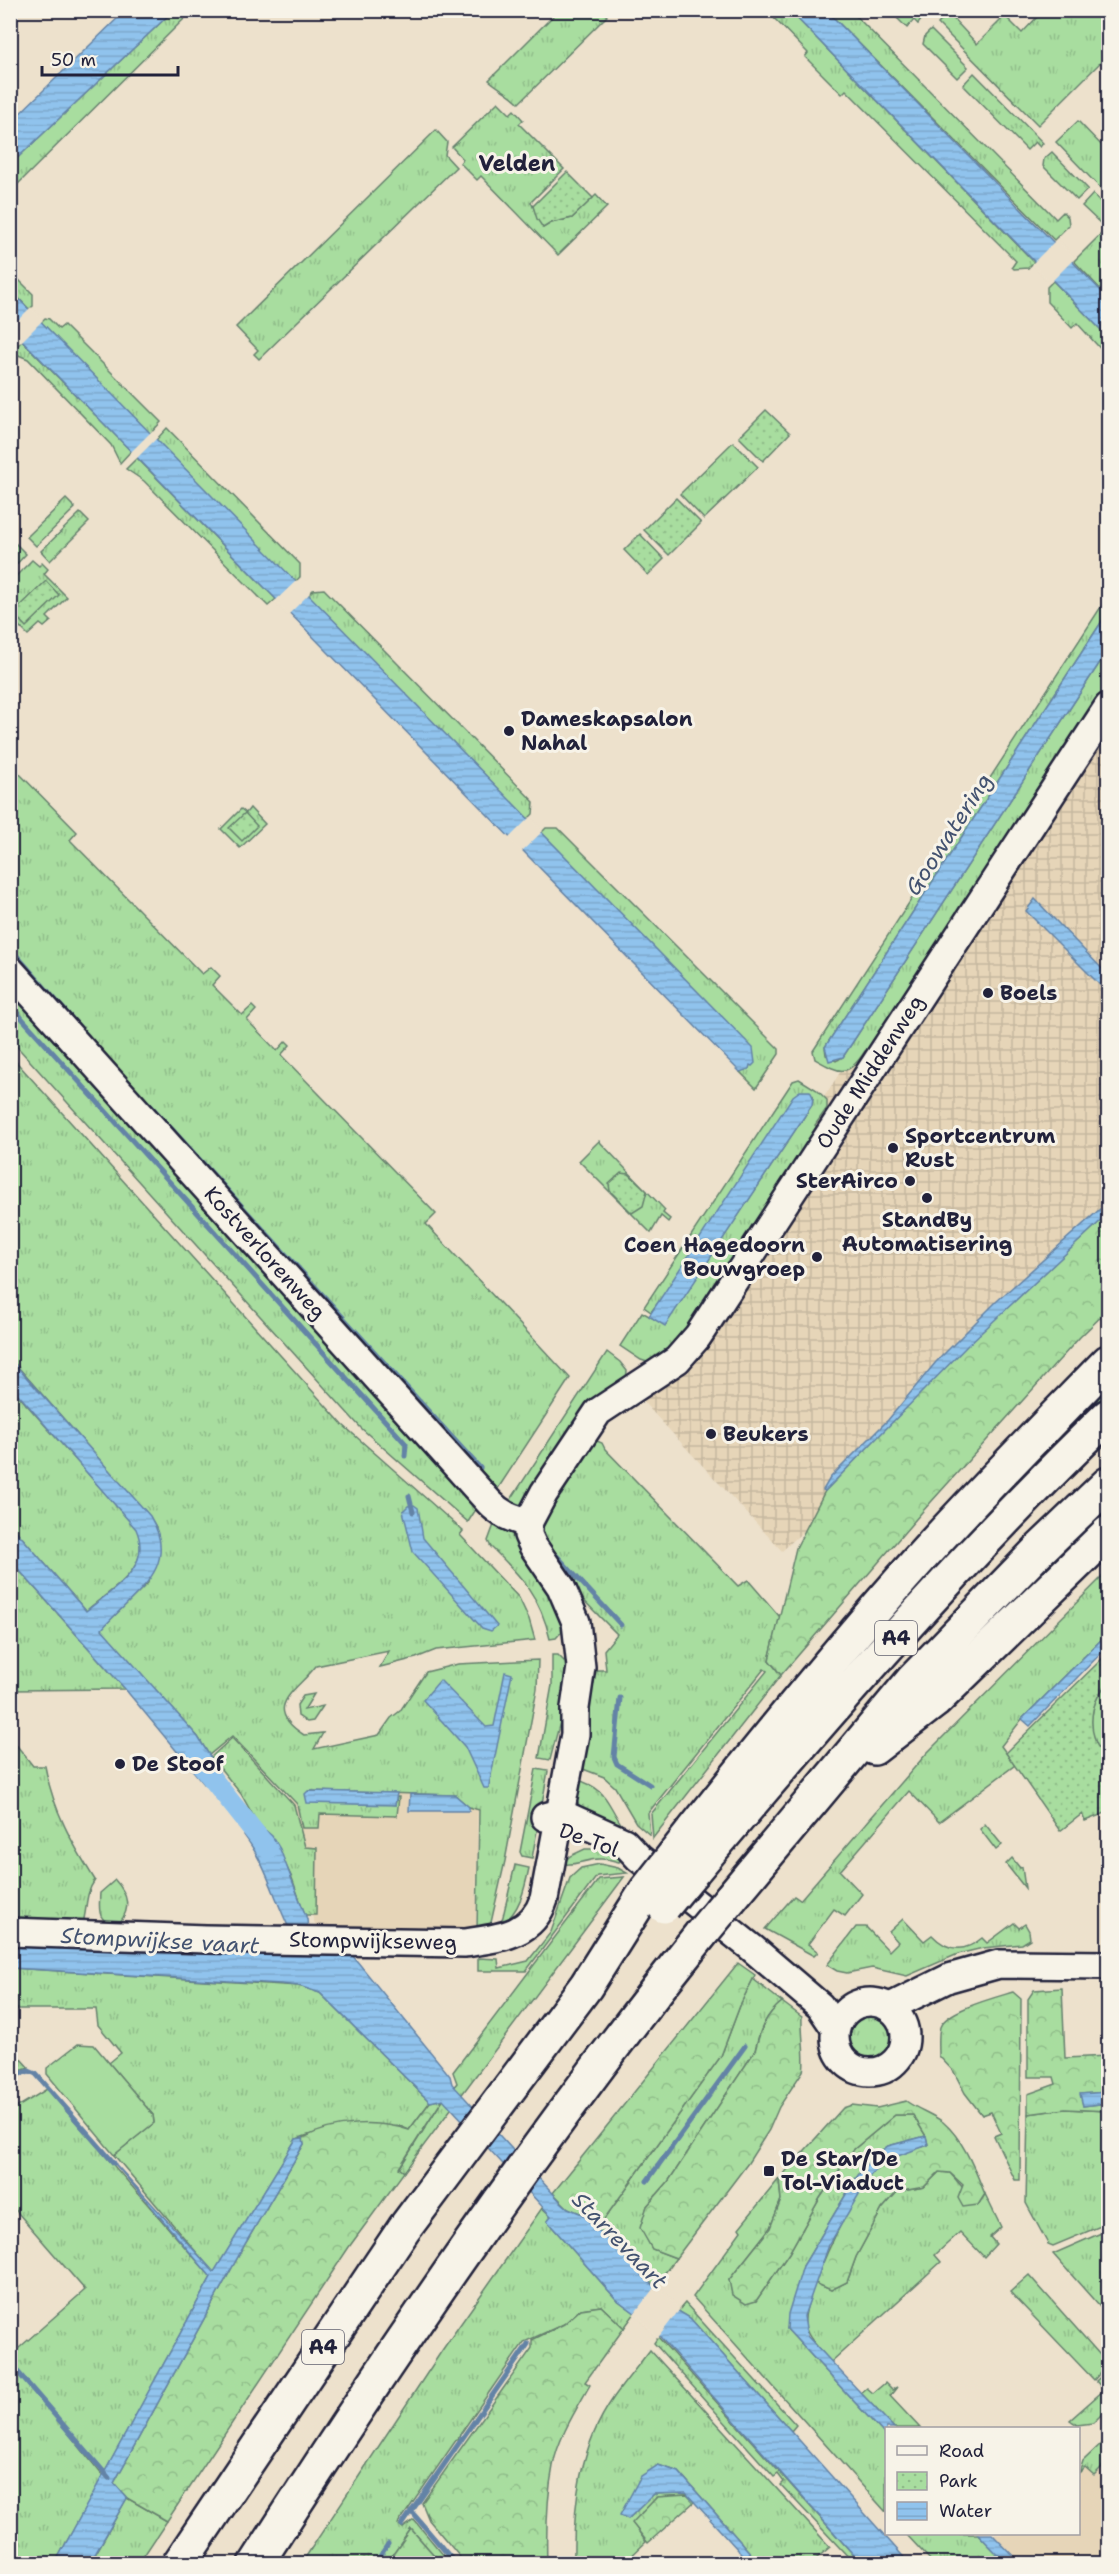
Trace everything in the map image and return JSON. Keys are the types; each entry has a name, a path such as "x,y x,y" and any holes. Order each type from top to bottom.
{"highway":[{"name":"A4","path":"178,2564 354,2301 480,2126 586,1986 685,1862 802,1696 916,1563 1108,1362"},
{"name":"A4","path":"685,1862 1008,1517 1108,1416"},
{"name":"A4","path":"256,2564 331,2447 520,2171 604,2057 700,1934 832,1780 912,1681 1038,1551 1108,1484"},
{"name":"A4","path":"832,1780 935,1701 1108,1533"}],"street":[{"name":"Oude Middenweg","path":"528,1523 561,1467 598,1412 677,1360 692,1344 1108,707"},
{"name":"Kostverlorenweg","path":"10,970 496,1510 512,1519 528,1523"},
{"name":"Stompwijkseweg","path":"10,1932 206,1939 465,1943 504,1937 517,1930 554,1821 575,1734 575,1708 581,1667 576,1622 561,1587 533,1546 528,1534 528,1523"},
{"name":"De Tol","path":"554,1821 639,1858 752,1948 819,2006 835,2028"},
{"name":"De Tol","path":"752,1948 852,2006"},
{"path":"896,2014 952,1991 1008,1973 1046,1964 1108,1965"},
{"path":"871,2001 896,2014 904,2031 902,2050 890,2066 872,2072 862,2071 845,2062 836,2047 835,2028 839,2019 852,2006 871,2001"}],"shaded area":[{"path":"1108,660 1108,1250 782,1551 633,1391"},
{"path":"298,1785 478,1787 476,1931 318,1932 291,1859 268,1823"},
{"path":"1108,2462 1108,2563 1019,2563 993,2535 1080,2535 1080,2473 1086,2467 1094,2476"}],"green space":[{"path":"559,10 602,11 607,16 519,103 489,80"},
{"path":"173,11 192,11 11,191 11,164"},
{"path":"767,11 790,11 1034,262 1028,268 1014,269 1012,267 1016,261 846,90 842,94 805,57 808,53"},
{"path":"827,11 851,11 1056,219 1063,212 1068,217 1069,225 1054,240"},
{"path":"890,11 912,11 921,20 918,24 914,20 907,28"},
{"path":"1039,11 1108,11 1108,55 1038,125 938,24 948,13 977,44 1005,16 1022,33 1041,13"},
{"path":"931,30 968,67 957,78 923,44 925,36"},
{"path":"974,73 1043,143 1040,147 1035,142 1027,150 963,85"},
{"path":"498,102 510,114 514,110 523,120 519,124 564,169 531,202 543,228 551,223 572,218 596,195 607,207 558,255 481,176 477,180 460,163 463,159 452,147"},
{"path":"1078,121 1108,152 1108,196 1056,142"},
{"path":"436,130 447,142 445,155 456,167 259,359 254,354 258,350 236,327"},
{"path":"1052,152 1088,189 1077,200 1043,166 1044,159"},
{"path":"567,172 593,198 572,218 551,223 543,228 533,206"},
{"path":"1093,194 1108,210 1108,216 1101,224 1082,206"},
{"path":"1108,227 1108,291 1105,294 1074,261"},
{"path":"10,271 33,294 33,306 29,309 11,290"},
{"path":"1053,281 1108,337 1108,357 1077,323 1072,328 1047,302 1047,287"},
{"path":"45,318 59,329 64,325 161,422 150,434 41,322"},
{"path":"22,341 131,451 120,463 111,445 28,359 11,352"},
{"path":"766,410 790,433 763,461 739,437"},
{"path":"167,428 300,564 300,577 295,582 156,440"},
{"path":"733,442 758,467 704,519 680,494"},
{"path":"137,458 276,599 268,606 144,481 126,469"},
{"path":"676,498 701,523 669,555 644,530"},
{"path":"66,499 75,508 36,546 27,537"},
{"path":"80,513 89,522 50,561 41,551"},
{"path":"640,534 664,559 648,575 624,550"},
{"path":"15,543 26,554 11,570 11,547"},
{"path":"32,560 39,566 42,563 48,569 44,574 67,597 47,617 51,621 44,627 40,624 28,635 11,618 10,582"},
{"path":"46,581 59,595 26,627 13,613"},
{"path":"324,589 534,802 533,814 528,819 308,595 313,590"},
{"path":"1108,596 1108,612 825,1047 826,1055 836,1061 843,1057 1108,650 1108,688 870,1054 865,1051 854,1066 843,1070 837,1070 815,1059 813,1051"},
{"path":"10,764 77,832 70,840 202,974 211,967 220,976 212,985 242,1015 252,1006 256,1010 247,1020 277,1051 286,1041 290,1045 281,1055 436,1214 426,1224 570,1378 497,1490 11,959"},
{"path":"250,808 265,824 240,848 221,829 241,809 246,813"},
{"path":"245,813 257,826 242,841 229,828"},
{"path":"546,828 558,828 779,1049 779,1054 756,1088 740,1072 750,1064 541,833"},
{"path":"10,981 480,1503 468,1522 361,1428 11,1040"},
{"path":"10,1055 343,1425 463,1531 460,1535 519,1598 529,1619 535,1640 436,1650 416,1658 380,1667 389,1651 316,1666 292,1691 283,1707 285,1716 291,1725 304,1735 323,1733 314,1749 379,1735 391,1718 400,1711 426,1672 458,1664 538,1660 537,1689 505,1861 490,1927 477,1931 479,1810 469,1807 455,1795 308,1791 395,1805 399,1797 397,1816 320,1814 319,1828 302,1828 297,1804 232,1736 209,1755 198,1737 101,1629 148,1583 156,1527 149,1516 11,1359"},
{"path":"799,1079 817,1090 827,1100 827,1108 815,1125 820,1129 679,1344 650,1363 641,1360 620,1346 642,1312 665,1325 812,1105 813,1097 651,1312 644,1307 793,1081"},
{"path":"599,1141 665,1210 663,1213 670,1219 668,1222 661,1216 651,1233 579,1161"},
{"path":"621,1173 629,1174 647,1191 643,1206 632,1213 610,1191 609,1184"},
{"path":"1108,1214 1108,1310 1080,1337 922,1512 781,1675 769,1660 796,1548 825,1491 967,1345"},
{"path":"607,1352 627,1371 626,1379 524,1504 513,1507 508,1504"},
{"path":"1108,1377 1108,1394 924,1581 840,1674 871,1632"},
{"path":"10,1386 137,1529 140,1543 135,1566 118,1585 86,1611 11,1525"},
{"path":"592,1439 602,1443 605,1449 738,1586 748,1580 780,1617 769,1660 781,1675 653,1838 651,1814 767,1671 764,1669 648,1813 650,1835 636,1823 615,1787 604,1777 575,1766 592,1670 606,1670 604,1650 617,1634 558,1570 545,1547 542,1530 545,1514"},
{"path":"495,1522 513,1529 567,1626 556,1638 550,1639 541,1611 521,1578 491,1547 488,1541"},
{"path":"10,1561 26,1578 125,1689 11,1690"},
{"path":"1108,1571 1108,1633 1022,1719 1001,1746 1015,1765 939,1822 909,1791 840,1871 862,1894 845,1916 834,1909 808,1944 818,1952 814,1956 765,1929 794,1896 800,1900 927,1753"},
{"path":"1108,1653 1108,1683 1095,1702 1092,1725 1096,1743 1108,1764 1110,1782 1108,1812 1085,1821 1082,1814 1060,1831 1006,1753"},
{"path":"552,1655 558,1655 571,1668 570,1684 550,1760 539,1758 552,1685"},
{"path":"1108,1683 1108,1762 1095,1742 1092,1718 1095,1703"},
{"path":"314,1694 304,1710 323,1706 313,1721 307,1722 298,1716 297,1705 303,1696"},
{"path":"10,1737 33,1766 45,1766 64,1826 95,1880 89,1891 82,1926 11,1924"},
{"path":"232,1738 294,1805 305,1847 317,1848 316,1915 305,1915 292,1878 272,1837 258,1824 241,1794 211,1757"},
{"path":"536,1769 548,1771 532,1858 522,1856 520,1852"},
{"path":"573,1778 585,1782 600,1792 624,1828 582,1811 575,1797"},
{"path":"985,1824 1002,1845 996,1850 980,1829"},
{"path":"585,1849 605,1849 621,1858 619,1862 594,1859 575,1864 562,1864 570,1856"},
{"path":"1012,1858 1020,1868 1022,1867 1025,1888 1006,1864"},
{"path":"600,1864 618,1868 627,1873 597,1876 526,1971 478,1971 478,1958 498,1959 499,1968 528,1961 551,1932 570,1878 581,1868"},
{"path":"515,1865 529,1868 526,1884 517,1907 501,1925"},
{"path":"624,1877 404,2172 399,2169 443,2099 457,2083 453,2072 599,1879"},
{"path":"115,1880 127,1900 126,1911 120,1922 103,1919 99,1905 100,1893"},
{"path":"903,1919 924,1941 932,1935 944,1944 956,1948 969,1946 982,1938 987,1943 1014,1923 1019,1928 1025,1924 1030,1939 1022,1944 983,1948 958,1954 907,1976 872,1968 847,1973 837,1971 827,1965 856,1927 866,1927 889,1951 898,1942 889,1932"},
{"path":"738,1963 755,1975 741,2003 721,2056 597,2229 582,2214 568,2208 553,2193"},
{"path":"11,1968 299,1986 320,1993 430,2102 409,2130 400,2126 308,2135 296,2139 214,2273 114,2155 154,2123 153,2115 109,2063 121,2053 98,2025 96,2009 11,2009"},
{"path":"753,1979 782,2002 771,2012 764,2024 755,2051 668,2182 647,2206 641,2228 652,2249 676,2258 655,2286 597,2229 721,2056 741,2003"},
{"path":"1062,1988 1065,2058 1108,2056 1108,2092 1081,2094 1083,2106 1108,2103 1108,2111 1065,2109 1028,2114 1028,2094 1056,2084 1054,2077 1028,2077 1028,1999 1034,1990"},
{"path":"1013,1992 1021,1999 1020,2180 1015,2180 994,2136 1001,2133 991,2112 982,2115 965,2093 954,2072 939,2056 939,2030 944,2021 973,2005"},
{"path":"782,2002 802,2017 803,2071 779,2107 769,2130 748,2163 676,2258 652,2249 640,2228 647,2206 668,2182 755,2051 764,2024 771,2012"},
{"path":"871,2016 886,2022 892,2037 886,2052 871,2058 856,2052 850,2037 856,2022"},
{"path":"78,2044 94,2045 153,2115 154,2123 114,2155 47,2074 47,2068"},
{"path":"11,2048 29,2068 11,2074"},
{"path":"47,2089 211,2277 105,2472 31,2387 103,2476 55,2563 11,2563 11,2355 85,2290 11,2205 11,2111"},
{"path":"443,2099 399,2168 404,2172 349,2247 167,2521 127,2498 114,2483 245,2244 304,2144 303,2138 328,2128 355,2124 383,2124 409,2130 430,2102"},
{"path":"906,2101 943,2122 957,2137 985,2194 978,2205 963,2207 958,2198 963,2185 950,2173 939,2172 924,2187 897,2192 882,2209 856,2257 847,2282 831,2290 815,2283 845,2217 875,2169 889,2158 928,2145 926,2136 913,2115 895,2115 853,2150 820,2198 789,2253 756,2301 746,2304 732,2295 729,2280 770,2228 781,2200 779,2179 843,2108 852,2105 877,2108"},
{"path":"1065,2109 1108,2111 1108,2223 1053,2246 1048,2244 1026,2203 1028,2114"},
{"path":"895,2115 913,2115 926,2136 888,2146 871,2158 854,2181 803,2266 787,2329 885,2435 885,2511 693,2297 741,2231 739,2228 779,2179 781,2200 770,2228 729,2280 756,2301 789,2253 820,2198 853,2150"},
{"path":"939,2172 950,2173 978,2205 985,2194 1001,2227 990,2237 996,2244 984,2257 960,2232 935,2255 941,2262 831,2362 813,2342 805,2327 806,2310 815,2283 831,2290 847,2282 856,2257 882,2209 897,2192 924,2187"},
{"path":"542,2208 551,2216 547,2221 616,2299 635,2313 624,2328 601,2306 581,2309 564,2324 524,2342 398,2524 403,2528 414,2520 450,2563 441,2563 411,2529 387,2563 301,2564 443,2349"},
{"path":"1108,2230 1108,2316 1053,2254"},
{"path":"1029,2275 1108,2364 1094,2380 1010,2292"},
{"path":"685,2303 796,2425 791,2431 690,2318 678,2311"},
{"path":"601,2306 624,2328 585,2382 590,2385 568,2424 555,2456 548,2502 547,2563 465,2563 429,2520 422,2503 532,2348 532,2340 564,2324 581,2309"},
{"path":"658,2337 861,2563 854,2563 781,2485 784,2482 778,2474 774,2477 654,2343"},
{"path":"650,2350 830,2547 811,2563 759,2563 679,2472 658,2465 628,2519 654,2494 686,2492 687,2495 657,2497 633,2523 646,2542 624,2563 574,2564 577,2498 593,2436 614,2397"},
{"path":"1108,2370 1108,2408 1093,2423 1077,2425 1070,2420 1104,2390 1096,2381"},
{"path":"885,2383 892,2390 897,2387 890,2396 919,2427 893,2427 861,2393 867,2388 873,2393"},
{"path":"1106,2439 1108,2441 1108,2461 1094,2475 1085,2467 1080,2472 1083,2461"},
{"path":"687,2495 694,2502 648,2543 632,2523 657,2497"},
{"path":"127,2498 167,2521 139,2563 90,2564"},
{"path":"411,2529 441,2563 387,2563"},
{"path":"907,2535 979,2535 1006,2563 933,2563"}],"water":[{"path":"126,10 173,11 11,164 11,122"},
{"path":"790,11 827,11 1108,298 1108,337"},
{"path":"10,290 753,1048 755,1063 750,1065 749,1069 740,1072 11,329"},
{"path":"1108,612 1108,650 843,1057 829,1061 825,1047"},
{"path":"1035,899 1108,975 1108,993 1026,911"},
{"path":"800,1091 810,1091 813,1097 812,1105 665,1326 649,1316 793,1096"},
{"path":"1108,1202 1108,1214 968,1345 825,1491 823,1490 830,1478 888,1420 936,1362 997,1301"},
{"path":"10,1359 150,1516 158,1535 160,1551 157,1566 150,1579 102,1629 198,1737 219,1771 204,1784 125,1689 11,1561 11,1525 86,1611 118,1586 135,1566 140,1543 136,1529 11,1386"},
{"path":"414,1505 418,1508 423,1538 497,1626 491,1631 482,1628 413,1552 403,1511 408,1506"},
{"path":"1108,1633 1108,1646 1030,1726 1022,1719"},
{"path":"505,1672 512,1674 489,1788 484,1788 465,1747 423,1700 440,1680 486,1727 494,1726"},
{"path":"308,1791 397,1793 395,1805 307,1803 305,1794"},
{"path":"410,1794 455,1795 469,1807 469,1811 409,1811"},
{"name":"Stompwijkse vaart","path":"258,1824 272,1836 280,1849 307,1919 308,1930 348,1950 450,2076 452,2084 561,2202 582,2214 678,2311 690,2318 909,2563 861,2563 637,2311 635,2313 616,2299 547,2221 551,2216 443,2099 430,2102 320,1993 299,1986 281,1984 11,1968 11,1940 290,1930 264,1869 244,1835"},
{"path":"1108,2092 1108,2103 1083,2106 1080,2094"},
{"path":"926,2136 928,2145 884,2161 869,2177 829,2245 804,2316 807,2336 893,2427 885,2427 885,2435 787,2329 788,2314 803,2266 854,2181 871,2158 888,2146"},
{"path":"303,2138 304,2144 245,2244 114,2483 127,2498 90,2563 55,2563 211,2277 110,2158 214,2272 296,2139"},
{"path":"658,2465 679,2472 759,2563 750,2563 686,2493 654,2494 628,2519 620,2515 641,2476"},
{"path":"979,2535 993,2535 1020,2563 1006,2563"}],"pier":[{"path":"1057,239 1075,258 1050,283 1032,264"},
{"path":"31,307 43,320 20,343 10,333 11,327"},
{"path":"152,431 158,437 135,460 129,454"},
{"path":"297,580 310,593 288,615 274,602"},
{"path":"530,817 543,831 521,852 508,839"},
{"path":"657,2284 680,2309 657,2339 637,2315 633,2315"}],"waterway":[{"path":"10,948 88,1037"},
{"path":"10,1005 406,1444 405,1456"},
{"path":"149,1104 480,1468"},
{"path":"409,1496 413,1512"},
{"path":"557,1556 621,1625"},
{"path":"620,1698 614,1757 617,1764 650,1785"},
{"path":"195,1757 268,1849"},
{"path":"647,2181 745,2046"},
{"path":"10,2077 29,2071 36,2074 114,2163"},
{"path":"402,2525 528,2344"},
{"path":"10,2363 109,2478"},
{"path":"411,2511 456,2564"},
{"path":"375,2564 388,2544"}],"place":[{"name":"Dameskapsalon Nahal","path":"509,731"},
{"name":"Boels","path":"988,993"},
{"name":"Sportcentrum Rust","path":"893,1148"},
{"name":"SterAirco","path":"910,1181"},
{"name":"StandBy Automatisering","path":"927,1198"},
{"name":"Coen Hagedoorn Bouwgroep","path":"817,1257"},
{"name":"Beukers","path":"711,1434"},
{"name":"De Stoof","path":"120,1764"},
{"name":"De Star/De Tol-Viaduct","path":"769,2171"}],"district":[{"name":"Velden","path":"517,163"}],"water label":[{"name":"Goowatering","path":"948,834"},
{"name":"Starrevaart","path":"620,2240"}]}
